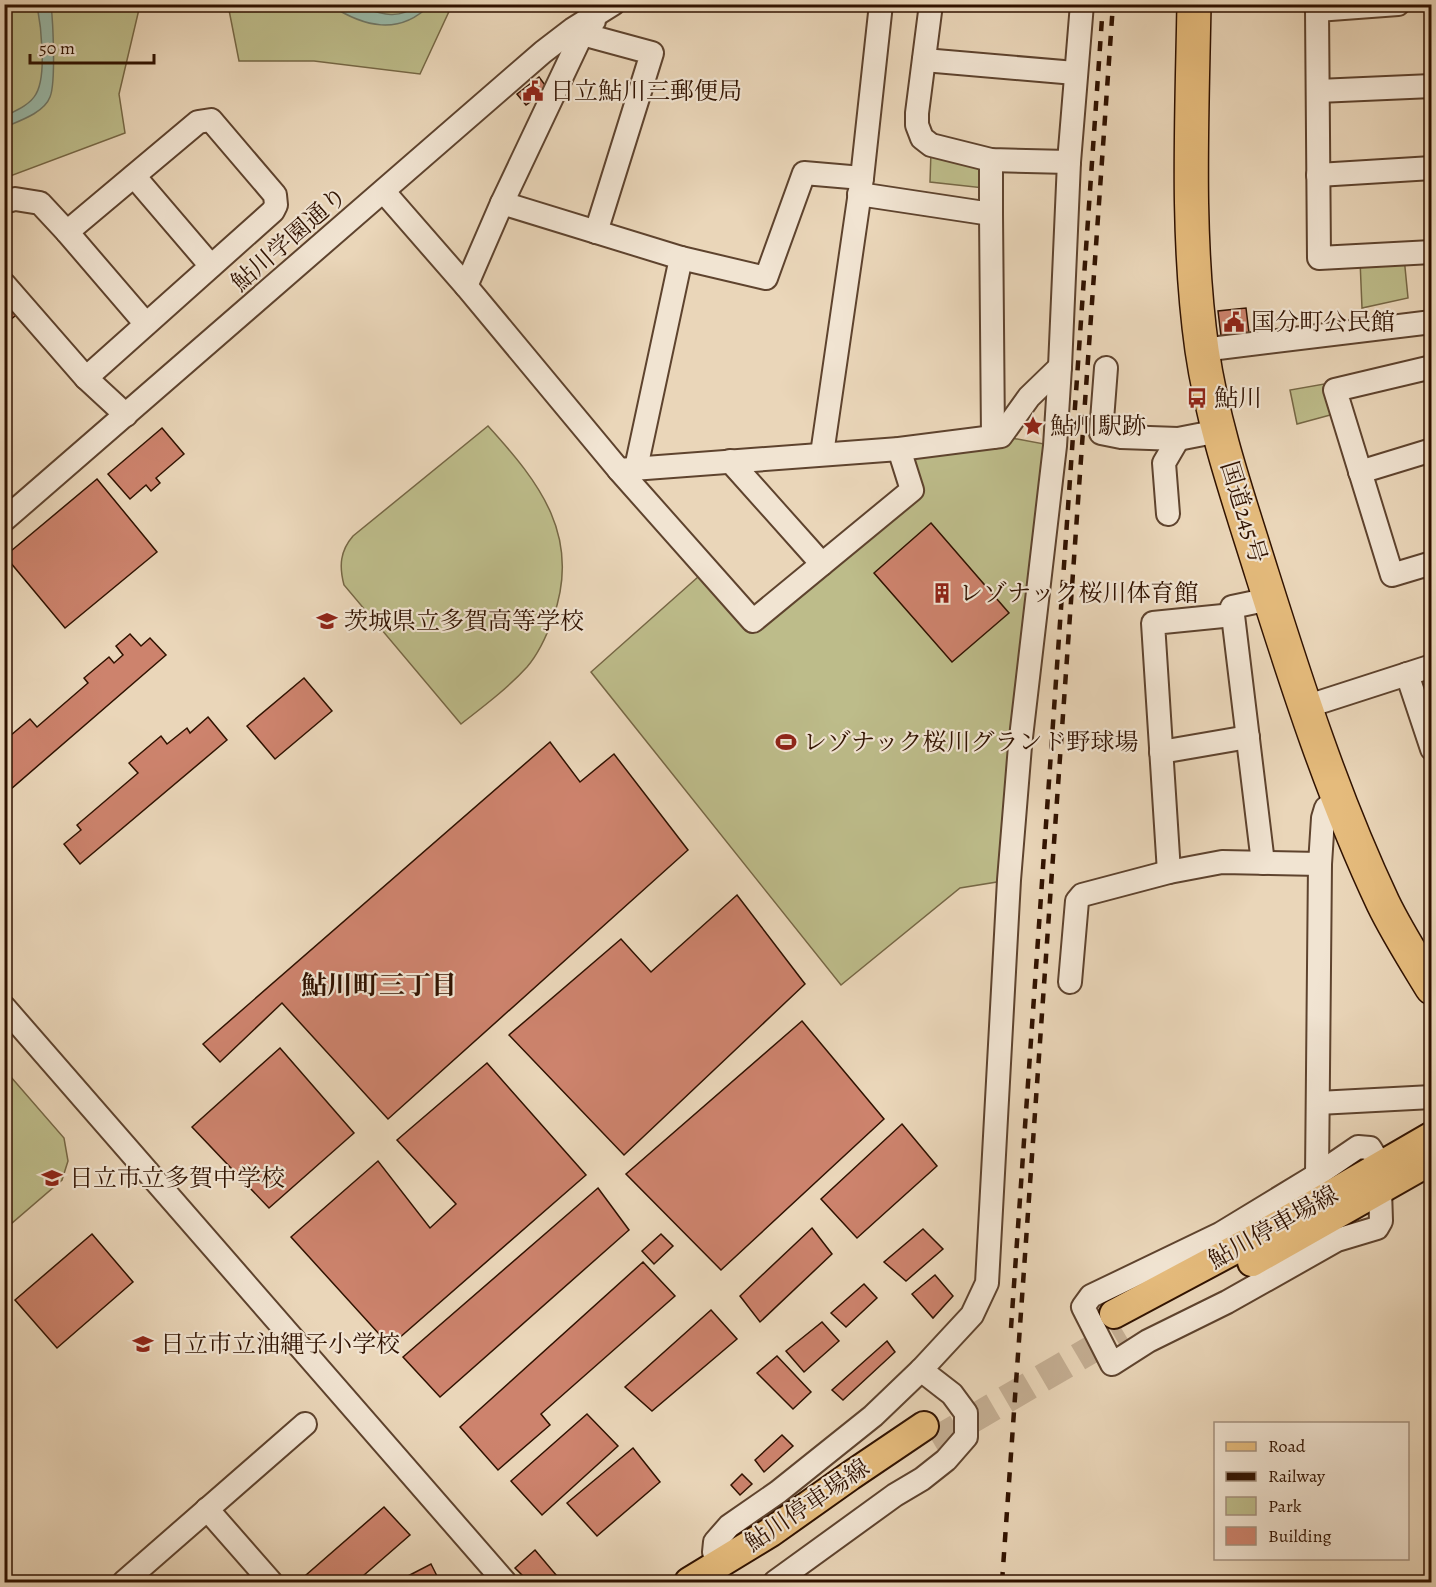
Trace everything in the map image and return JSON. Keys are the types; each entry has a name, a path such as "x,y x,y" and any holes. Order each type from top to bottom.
{"highway":[{"name":"国道245号","path":"1194,4 1191,172 1196,294 1202,350 1219,431 1270,599 1338,800 1385,905 1431,988"}],"main road":[{"name":"鮎川停車場線","path":"1118,1322 1245,1266 1381,1178 1431,1136"},
{"name":"鮎川停車場線","path":"1381,1178 1431,1160"},
{"name":"鮎川停車場線","path":"689,1582 722,1574 771,1532 850,1476 929,1434"}],"street":[{"path":"822,454 860,186 881,4"},
{"path":"931,4 917,112 917,125 922,138 931,146 991,160 1069,162"},
{"path":"722,1574 714,1552 715,1542 729,1526 778,1491 873,1416 921,1371 972,1315 987,1283 1009,879 1020,746 1055,446 1069,162 1082,4"},
{"path":"1398,4 1317,10 1319,258 1431,252"},
{"path":"466,286 502,203 582,34 610,5"},
{"name":"鮎川学園通り","path":"4,520 543,52 610,5"},
{"path":"582,34 652,53 596,232"},
{"path":"924,60 1075,73"},
{"path":"1318,91 1431,86"},
{"path":"67,232 198,122 211,120 220,128 276,195 276,205 273,211 86,378"},
{"path":"991,160 993,437"},
{"path":"1318,175 1431,168"},
{"path":"502,203 681,258 766,278 804,173 991,214"},
{"path":"134,176 211,266"},
{"path":"384,192 627,469 753,621 912,490 899,449"},
{"path":"4,202 15,199 40,203 146,324"},
{"path":"627,469 681,258"},
{"path":"4,284 86,378 126,415"},
{"path":"1202,350 1431,322"},
{"path":"1431,367 1335,390 1392,575 1431,563"},
{"path":"627,469 899,449 1001,436 1029,397 1060,368"},
{"path":"1106,368 1101,433 1121,437 1178,439 1219,431"},
{"path":"1168,514 1164,463 1178,439"},
{"path":"1360,472 1431,450"},
{"path":"730,461 822,564"},
{"path":"1263,863 1232,607 1270,599"},
{"path":"1169,872 1154,623 1233,615"},
{"path":"1305,707 1431,666"},
{"path":"1407,674 1431,749"},
{"path":"1161,752 1248,737"},
{"path":"1317,1175 1320,864 1323,818 1326,808 1338,800"},
{"path":"1070,982 1077,901 1082,895 1169,872 1222,862 1320,864"},
{"path":"4,1007 505,1582"},
{"path":"1318,1103 1431,1097"},
{"path":"1358,1147 1370,1148 1381,1178 1381,1221 1377,1228 1337,1240 1227,1302 1148,1341 1112,1364 1083,1307 1091,1296 1220,1234 1317,1175 1358,1147"},
{"path":"775,1582 896,1495 922,1479 946,1460 966,1437 966,1413 952,1394 921,1371"},
{"path":"124,1582 305,1424"},
{"path":"207,1509 271,1582"}],"green space":[{"path":"4,5 140,5 119,94 125,133 5,178"},
{"path":"228,5 452,5 420,74 314,61 239,61"},
{"path":"931,151 986,168 984,188 930,182"},
{"path":"1404,257 1408,298 1362,308 1360,260"},
{"path":"1324,384 1334,414 1297,424 1290,390"},
{"path":"488,426 524,469 539,490 551,513 559,537 562,562 561,589 548,631 531,662 504,690 461,724 344,585 341,571 342,559 345,547 353,536"},
{"path":"1001,436 1055,446 1009,880 960,888 841,985 591,672 707,569 753,620 912,490 899,449"},
{"path":"4,1069 64,1138 68,1161 62,1180 5,1229"}],"shaded area":[{"path":"351,4 386,14 394,14 409,10 416,5 430,5 406,21 381,25 356,19 330,5"},
{"path":"37,5 51,5 52,90 47,103 37,112 5,127 5,116 30,101 39,86 42,50"}],"building":[{"path":"539,77 548,89 526,105 517,94"},
{"path":"4,294 20,312 4,325"},
{"name":"国分町公民館","path":"1246,308 1249,333 1221,336 1218,311"},
{"path":"162,428 184,454 156,478 160,483 151,491 146,485 130,499 108,474"},
{"path":"97,479 157,552 65,628 5,556"},
{"name":"レゾナック桜川体育館","path":"931,523 1009,613 952,662 874,573"},
{"path":"130,634 141,646 150,638 166,655 4,795 4,741 30,719 37,727 88,683 84,678 109,657 114,663 123,655 116,646"},
{"path":"304,678 332,711 275,759 247,726"},
{"path":"208,717 227,740 80,864 64,844 81,830 77,825 138,773 129,763 161,736 167,744 187,728 190,733"},
{"path":"550,742 580,782 614,754 688,850 388,1119 282,1003 220,1062 203,1044"},
{"path":"737,895 805,984 624,1155 509,1035 621,939 651,972"},
{"path":"802,1021 884,1119 721,1270 626,1174"},
{"path":"280,1048 354,1133 269,1208 192,1127"},
{"path":"487,1063 586,1175 390,1346 291,1237 378,1161 430,1228 456,1204 397,1140"},
{"path":"902,1124 937,1166 857,1238 821,1199"},
{"path":"598,1188 629,1230 440,1397 403,1357"},
{"path":"812,1228 832,1254 760,1322 740,1296"},
{"path":"923,1229 943,1249 906,1281 884,1262"},
{"path":"92,1234 133,1282 57,1348 15,1300"},
{"path":"661,1234 673,1246 654,1264 642,1251"},
{"path":"643,1262 675,1296 541,1414 550,1425 498,1470 460,1427"},
{"path":"935,1275 953,1296 933,1318 912,1294"},
{"path":"864,1284 877,1298 846,1327 831,1313"},
{"path":"711,1310 737,1339 652,1411 625,1387"},
{"path":"822,1322 839,1341 804,1372 786,1351"},
{"path":"887,1341 895,1352 843,1400 832,1390"},
{"path":"777,1356 811,1392 793,1409 757,1373"},
{"path":"587,1414 618,1446 542,1515 511,1481"},
{"path":"782,1435 793,1446 764,1472 755,1460"},
{"path":"633,1448 660,1482 597,1536 567,1503"},
{"path":"742,1474 752,1484 740,1495 731,1485"},
{"path":"384,1507 410,1535 356,1582 298,1582"},
{"path":"535,1550 562,1582 529,1582 515,1568"},
{"path":"431,1564 440,1582 399,1582 406,1577"}],"tunnel":[{"path":"933,1442 1123,1331"}],"railway":[{"path":"1011,1328 1103,4"},
{"path":"1002,1582 1113,4"}],"place":[{"name":"日立鮎川三郵便局","path":"533,91"},
{"name":"国分町公民館","path":"1234,322"},
{"name":"鮎川","path":"1197,398"},
{"name":"鮎川駅跡","path":"1033,426"},
{"name":"レゾナック桜川体育館","path":"942,593"},
{"name":"茨城県立多賀高等学校","path":"327,621"},
{"name":"レゾナック桜川グランド野球場","path":"786,742"},
{"name":"日立市立多賀中学校","path":"52,1178"},
{"name":"日立市立油縄子小学校","path":"143,1344"}],"district":[{"name":"鮎川町三丁目","path":"379,985"}]}
